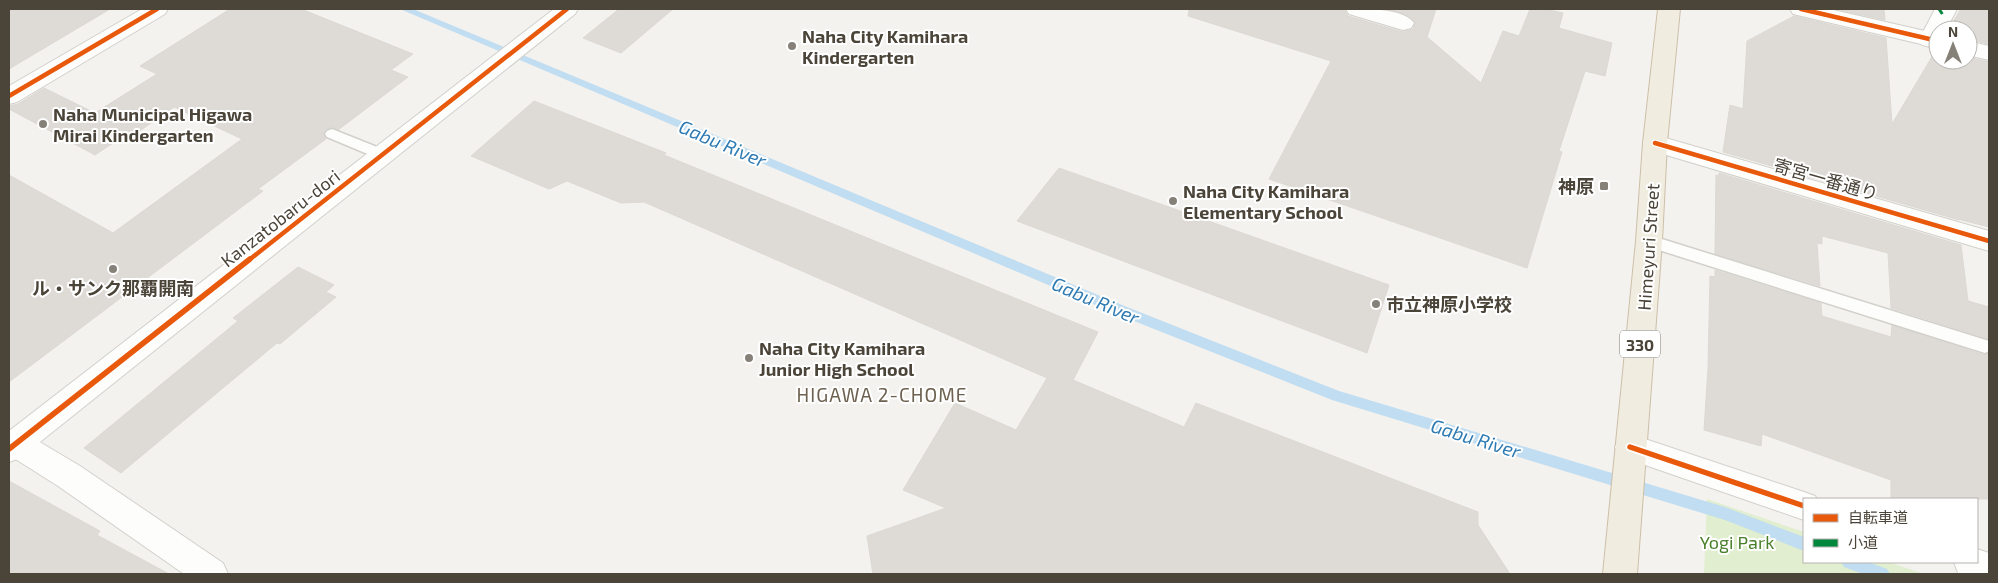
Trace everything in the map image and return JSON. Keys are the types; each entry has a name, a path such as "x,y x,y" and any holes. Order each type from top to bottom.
{"highway":[{"name":"Himeyuri Street","path":"1620,574 1649,241 1655,143 1669,9"}],"street":[{"path":"9,96 157,9"},
{"name":"Kanzatobaru-dori","path":"13,447 567,9"},
{"path":"1357,9 1403,22"},
{"path":"1801,9 1928,40"},
{"name":"寄宮一番通り","path":"1655,143 1989,240"},
{"path":"13,447 69,476 211,574"},
{"path":"1630,456 1803,506"},
{"path":"1973,563 1989,568"}],"lane":[{"path":"332,134 382,155"},
{"path":"1649,241 1985,346"}],"green space":[{"name":"Yogi Park","path":"1707,499 1803,532 1803,563 1891,563 1924,574 1704,574"}],"building":[{"path":"9,9 110,9 9,69"},
{"path":"230,9 301,9 413,54 391,70 408,77 338,130 333,127 326,129 323,133 326,139 258,189 263,191 9,382 9,175 113,233 242,139 174,107 121,144 116,141 95,155 9,109 9,106 18,104 44,88 95,113 157,74 140,66"},
{"path":"619,9 673,9 621,53 583,38"},
{"path":"1189,9 1344,9 1348,16 1403,32 1413,29 1415,22 1402,13 1386,9 1436,9 1427,37 1481,83 1503,31 1519,36 1530,9 1545,9 1563,13 1559,28 1612,43 1605,76 1585,71 1559,151 1562,152 1527,268 1269,179 1331,61 1188,16"},
{"path":"1836,9 1884,9 1885,20"},
{"path":"1961,9 1989,9 1989,44 1978,41 1978,20 1954,20"},
{"path":"1794,16 1886,38 1892,124 1928,63 1928,70 1978,70 1978,59 1989,62 1989,227 1723,152 1730,105 1743,109 1747,41"},
{"path":"534,101 666,153 664,155 1098,332 1073,380 1184,427 1196,403 1478,512 1478,525 1510,574 873,574 867,536 946,508 903,490 955,403 1016,430 1047,378 644,202 621,203 567,181 549,189 471,156"},
{"path":"1059,168 1389,285 1367,353 1017,221"},
{"path":"1719,173 1961,245 1968,301 1989,307 1989,339 1891,308 1888,253 1822,236 1822,244 1817,243 1820,286 1715,254 1716,175 1719,176"},
{"path":"298,267 334,285 326,292 336,297 280,344 277,343 121,473 84,448 238,321 233,318"},
{"path":"1715,270 1821,303 1822,316 1891,337 1892,325 1984,355 1989,353 1989,499 1891,498 1891,480 1762,434 1761,446 1704,430 1708,369 1710,276 1715,277"},
{"path":"9,481 100,531 97,535 169,574 9,574"}],"waterway":[{"name":"Gabu River","path":"405,9 1118,309 1337,396 1725,514 1803,544"},
{"name":"Gabu River","path":"1852,563 1882,574"}],"marked path":[{"path":"1939,9 1943,15"}],"cycle path":[{"path":"9,96 157,9"},
{"path":"9,449 567,9"},
{"path":"1801,9 1928,39"},
{"path":"1655,143 1989,241"},
{"path":"1630,447 1803,506"}],"place":[{"name":"Naha City Kamihara Kindergarten","path":"792,46"},
{"name":"Naha Municipal Higawa Mirai Kindergarten","path":"43,124"},
{"name":"神原","path":"1604,186"},
{"name":"Naha City Kamihara Elementary School","path":"1173,201"},
{"name":"ル・サンク那覇開南","path":"113,269"},
{"name":"市立神原小学校","path":"1376,304"},
{"name":"Naha City Kamihara Junior High School","path":"749,358"}],"district":[{"name":"HIGAWA 2-CHOME","path":"882,394"}]}
